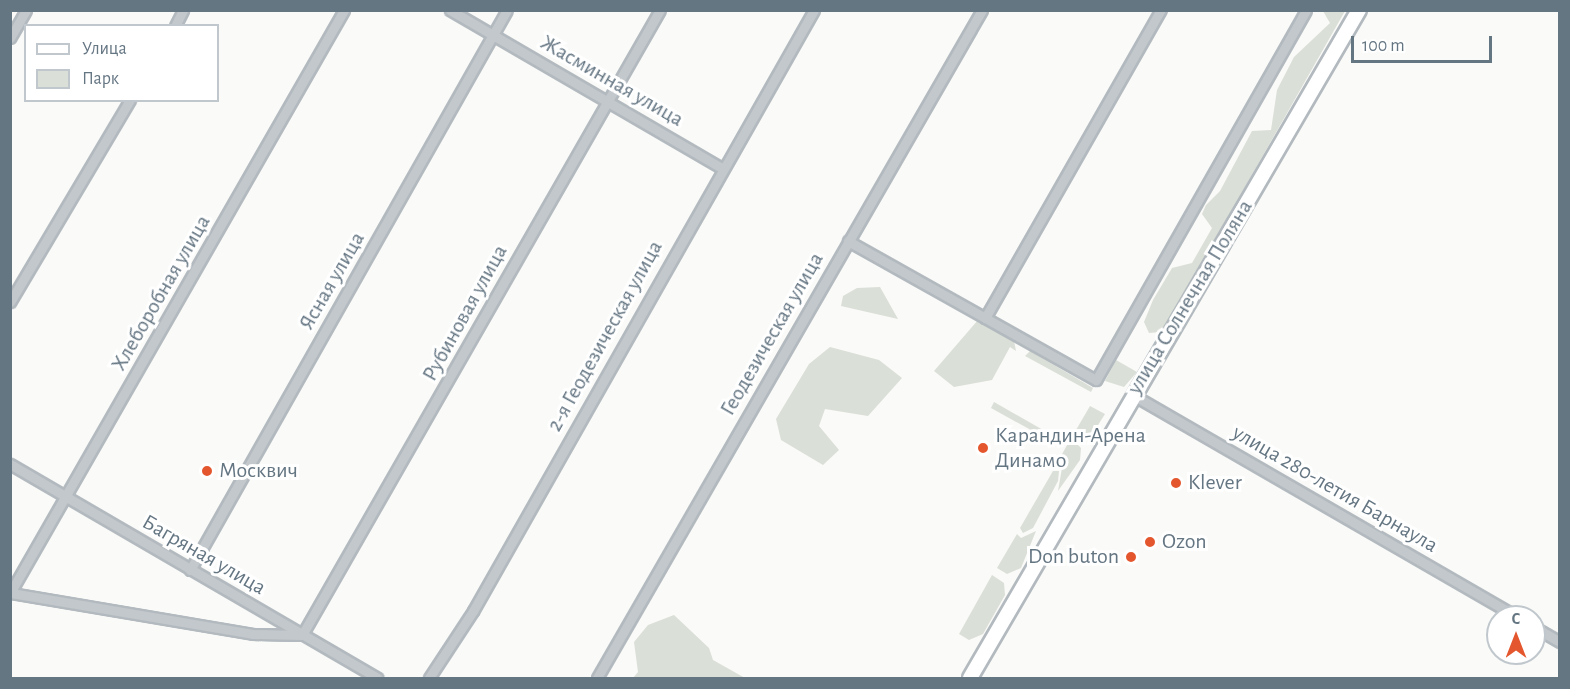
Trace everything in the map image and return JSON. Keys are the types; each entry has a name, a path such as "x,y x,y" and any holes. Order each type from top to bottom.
{"street":[{"path":"10,38 26,10"},
{"path":"176,24 183,10"},
{"name":"Хлеборобная улица","path":"11,593 344,10"},
{"name":"Жасминная улица","path":"450,10 722,168"},
{"name":"Ясная улица","path":"190,570 507,10"},
{"name":"Рубиновая улица","path":"302,635 660,10"},
{"name":"2-я Геодезическая улица","path":"429,678 473,611 722,168 814,10"},
{"name":"Геодезическая улица","path":"597,678 982,10"},
{"path":"985,318 1161,10"},
{"path":"848,241 1096,380 1306,10"},
{"name":"улица Солнечная Поляна","path":"970,678 1359,10"},
{"path":"10,302 129,102"},
{"name":"улица 280-летия Барнаула","path":"1133,395 1496,605"},
{"name":"Багряная улица","path":"10,464 377,678"},
{"path":"11,593 254,634 302,635"},
{"path":"1546,634 1560,642"}],"green space":[{"path":"1323,11 1345,11 1171,317 1160,332 1149,333 1144,322 1153,300 1172,268 1192,263 1212,228 1202,214 1206,205 1220,191 1252,131 1271,130 1277,90 1294,57 1330,23"},
{"path":"880,287 898,319 841,306 843,296 857,288"},
{"path":"978,320 1014,341 1016,351 1010,347 992,380 954,387 934,371"},
{"path":"830,347 879,360 902,378 868,416 825,409 819,426 839,450 823,465 781,440 776,419 809,364"},
{"path":"1030,351 1093,388 1091,392 1025,356"},
{"path":"1116,360 1137,372 1124,387 1105,381"},
{"path":"994,402 1043,430 1040,435 991,408"},
{"path":"1090,406 1105,414 1093,433 1083,434 1076,430"},
{"path":"1071,438 1081,448 1080,460 1058,491 1062,468 1056,465"},
{"path":"1053,471 1059,471 1058,481 1033,528 1023,533 1020,528"},
{"path":"1036,531 1021,568 1007,574 997,568 1017,534 1021,538"},
{"path":"992,575 1004,583 1005,595 983,634 969,640 959,634"},
{"path":"674,615 709,648 713,660 745,678 633,678 638,672 634,642 648,625"}],"place":[{"name":"Карандин-Арена Динамо","path":"983,448"},
{"name":"Москвич","path":"207,471"},
{"name":"Klever","path":"1176,483"},
{"name":"Ozon","path":"1150,542"},
{"name":"Don buton","path":"1131,557"}]}
